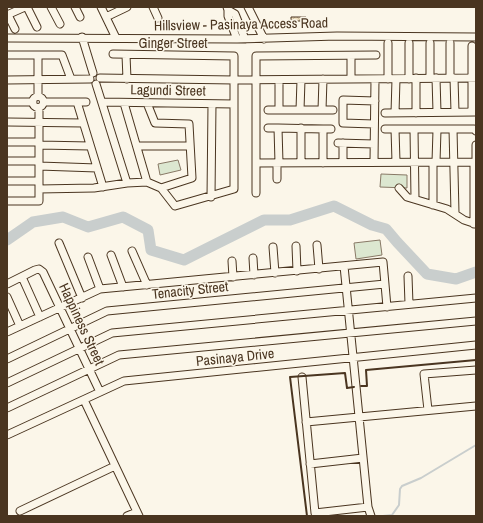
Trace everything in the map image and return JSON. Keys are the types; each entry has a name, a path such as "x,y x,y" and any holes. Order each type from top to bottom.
{"street":[{"path":"15,29 7,15 26,7 37,27"},
{"path":"51,7 60,24"},
{"path":"75,7 80,17"},
{"path":"101,7 116,38"},
{"path":"106,18 127,7"},
{"path":"153,7 158,18"},
{"path":"248,7 264,39"},
{"path":"228,8 235,14 245,39"},
{"path":"228,8 228,16 237,39"},
{"name":"Hillsview - Pasinaya Access Road","path":"7,38 84,37 264,39 337,36 476,37"},
{"path":"84,37 127,183"},
{"path":"388,43 388,79"},
{"path":"409,43 416,112"},
{"path":"430,43 437,112"},
{"path":"450,43 455,112"},
{"path":"385,113 474,112 472,46"},
{"name":"Ginger Street","path":"113,54 234,56 234,80"},
{"path":"7,55 62,55 71,80"},
{"path":"8,201 39,201 39,122 42,98 38,96 38,55"},
{"path":"126,55 127,79"},
{"path":"256,193 256,56 376,55"},
{"path":"351,56 351,79"},
{"path":"7,80 71,80 95,77 127,79 234,80 474,78"},
{"path":"322,110 323,79"},
{"path":"374,162 375,79"},
{"path":"395,113 396,79"},
{"path":"8,181 39,185 103,187 127,183 147,182 161,188 175,206 234,190 234,80"},
{"path":"279,80 279,110"},
{"path":"300,110 301,80"},
{"path":"33,102 34,98 38,96"},
{"path":"374,124 343,123 343,100 375,101"},
{"path":"7,102 33,102"},
{"path":"33,102 34,106 86,102"},
{"path":"77,102 103,187"},
{"name":"Lagundi Street","path":"102,102 234,104"},
{"path":"124,103 147,182"},
{"path":"147,103 155,124 189,124 192,178 161,188"},
{"path":"211,197 212,104"},
{"path":"268,110 333,110"},
{"path":"8,122 83,123"},
{"path":"268,128 331,129"},
{"path":"277,179 278,128"},
{"path":"301,128 301,163"},
{"path":"323,129 323,163"},
{"path":"385,129 474,129 476,131"},
{"path":"395,129 396,162"},
{"path":"414,129 415,199"},
{"path":"453,129 455,213"},
{"path":"434,205 436,130"},
{"path":"8,142 90,146"},
{"path":"342,162 340,143 374,144"},
{"path":"399,188 405,196 447,209 464,220 475,224 476,145"},
{"path":"137,146 190,146"},
{"path":"7,161 97,168"},
{"path":"256,163 475,162"},
{"path":"59,243 82,298"},
{"path":"317,245 319,268"},
{"path":"296,246 297,271"},
{"path":"273,247 276,273"},
{"path":"132,251 147,285"},
{"path":"111,255 123,287"},
{"path":"88,257 100,289"},
{"path":"253,258 254,275"},
{"path":"232,261 233,277"},
{"path":"7,332 100,289 383,262 387,307"},
{"path":"344,266 368,507 371,516"},
{"name":"Happiness Street","path":"22,277 39,269 43,272 100,392"},
{"path":"408,276 409,304"},
{"path":"7,284 22,277 40,317"},
{"name":"Tenacity Street","path":"7,359 107,311 385,284"},
{"path":"7,297 20,326"},
{"path":"7,383 112,333 476,298"},
{"path":"7,408 119,355 476,321"},
{"name":"Pasinaya Drive","path":"7,435 124,381 476,345"},
{"path":"428,410 424,374 476,370"},
{"path":"302,377 315,513 368,507"},
{"path":"84,400 138,514 128,516"},
{"path":"306,422 476,406"},
{"path":"310,464 363,458"},
{"path":"20,511 115,466"}],"green space":[{"path":"178,160 181,170 160,175 158,164"},
{"path":"381,174 407,175 407,188 380,187"},
{"path":"380,240 382,255 356,259 354,243"}],"building":[{"path":"291,17 306,17 306,21 291,21"}],"waterway":[{"path":"7,240 33,222 63,217 88,227 123,217 148,230 151,250 184,260 264,220 290,220 334,206 372,225 386,229 427,274 456,279 476,272"},
{"path":"383,516 392,515 399,505 400,489 402,486 421,478 476,445"}],"wall":[{"path":"361,386 367,386 366,370 476,360"},
{"path":"307,516 290,377 345,373 347,388 354,387"}]}
